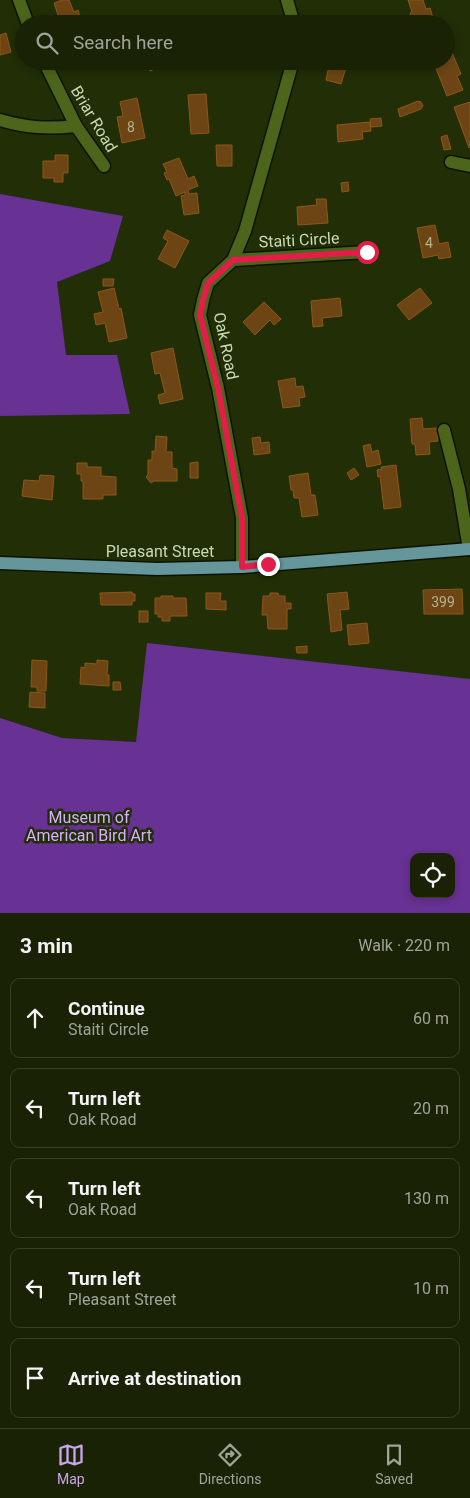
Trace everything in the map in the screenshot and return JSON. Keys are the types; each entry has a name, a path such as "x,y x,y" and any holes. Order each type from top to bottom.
{"main road":[{"name":"Pleasant Street","path":"0,563 157,569 242,567 469,549"}],"street":[{"path":"19,0 25,15"},
{"path":"287,0 291,15"},
{"name":"Briar Road","path":"48,70 76,126 104,166"},
{"name":"Oak Road","path":"242,567 242,518 218,388 200,315 208,283 233,260 245,231 290,70"},
{"path":"0,120 22,126 53,128 76,126"},
{"path":"451,162 470,166"},
{"name":"Staiti Circle","path":"233,260 367,252"},
{"path":"444,430 459,489 469,549"}],"green space":[{"path":"0,194 123,216 110,261 57,282 66,355 117,355 130,414 0,416"},
{"name":"Museum of American Bird Art","path":"147,643 470,679 470,913 0,913 0,718 62,738 136,742"}],"building":[{"path":"69,0 74,12 78,10 79,15 58,15 54,3"},
{"path":"408,0 423,0 426,9 430,8 432,15 411,15 412,12"},
{"path":"6,33 11,52 0,55 0,35"},
{"path":"455,60 461,74 457,76 463,90 447,96 437,70 455,70"},
{"path":"328,70 345,70 341,84 326,80"},
{"path":"206,94 209,133 191,134 188,95"},
{"path":"137,98 145,138 122,143 117,117 123,116 120,102"},
{"path":"418,101 423,106 421,109 400,117 398,109"},
{"path":"470,102 470,147 469,148 454,107"},
{"path":"381,118 382,126 371,127 370,119"},
{"path":"370,122 371,131 362,132 363,139 338,142 337,125"},
{"path":"447,135 451,149 444,150 441,137"},
{"path":"216,145 232,145 232,166 217,166"},
{"path":"55,155 68,155 68,173 63,173 63,182 54,182 54,178 43,178 43,161 55,161"},
{"path":"179,158 188,179 194,176 198,186 188,190 189,194 197,193 199,213 184,215 181,196 185,195 185,192 176,196 169,179 167,180 164,173 167,172 163,164"},
{"path":"348,182 349,191 342,192 341,183"},
{"path":"316,199 326,199 328,223 298,225 297,207 317,205"},
{"path":"435,225 439,244 448,242 451,257 439,259 438,255 423,258 417,228"},
{"path":"167,230 189,241 175,268 158,259 168,241 163,238"},
{"path":"103,279 114,279 113,286 103,286"},
{"path":"114,288 119,309 121,308 127,338 109,342 105,323 96,325 94,314 103,312 98,292"},
{"path":"420,288 432,303 409,320 397,305"},
{"path":"340,298 342,316 322,318 323,326 313,327 311,301"},
{"path":"264,302 281,319 274,325 270,320 255,335 243,322"},
{"path":"173,348 183,399 160,404 158,395 165,393 160,373 155,374 151,353"},
{"path":"295,378 296,387 303,386 305,397 299,398 300,406 283,408 278,381"},
{"path":"422,418 423,429 437,428 438,441 429,442 430,454 416,455 415,444 412,444 410,419"},
{"path":"156,436 167,437 166,452 172,452 172,468 177,469 177,481 154,481 151,483 146,477 148,475 148,460 152,460 152,451 155,452"},
{"path":"260,437 261,443 269,442 270,453 254,455 252,438"},
{"path":"370,444 372,452 378,450 381,464 367,467 363,446"},
{"path":"198,462 198,478 190,478 190,463"},
{"path":"77,463 87,463 87,467 101,467 101,476 116,477 116,495 103,495 103,499 83,499 83,481 81,481 81,474 77,474"},
{"path":"396,465 401,507 384,509 380,476 378,477 377,470 382,469 381,467"},
{"path":"354,468 359,475 351,480 347,473"},
{"path":"308,473 311,495 315,495 318,515 302,517 299,498 294,498 289,476"},
{"path":"40,475 54,476 52,500 22,496 24,480 39,481"},
{"path":"462,589 463,614 424,614 423,590"},
{"path":"132,592 132,594 135,594 135,601 132,601 132,605 101,605 100,593"},
{"path":"347,592 349,609 340,610 342,630 331,632 327,594"},
{"path":"206,593 221,593 220,601 226,601 226,610 206,609"},
{"path":"270,593 278,593 279,596 285,596 285,603 291,603 291,609 287,609 287,629 268,629 267,615 262,615 263,596 270,596"},
{"path":"161,596 186,598 187,616 170,616 170,621 162,621 162,617 158,617 158,614 155,614 155,598 161,598"},
{"path":"139,611 148,611 148,622 139,622"},
{"path":"367,623 369,643 349,645 347,625"},
{"path":"307,646 307,653 297,653 296,647"},
{"path":"32,660 47,661 46,691 37,691 37,687 31,687"},
{"path":"97,660 108,661 107,675 109,675 109,686 80,684 81,667 85,668 85,663 97,664"},
{"path":"113,682 120,682 121,690 113,690"},
{"path":"30,692 45,693 45,708 29,707"}],"route":[{"path":"268,564 242,567 242,518 218,388 200,315 208,283 233,260 367,252"}]}
